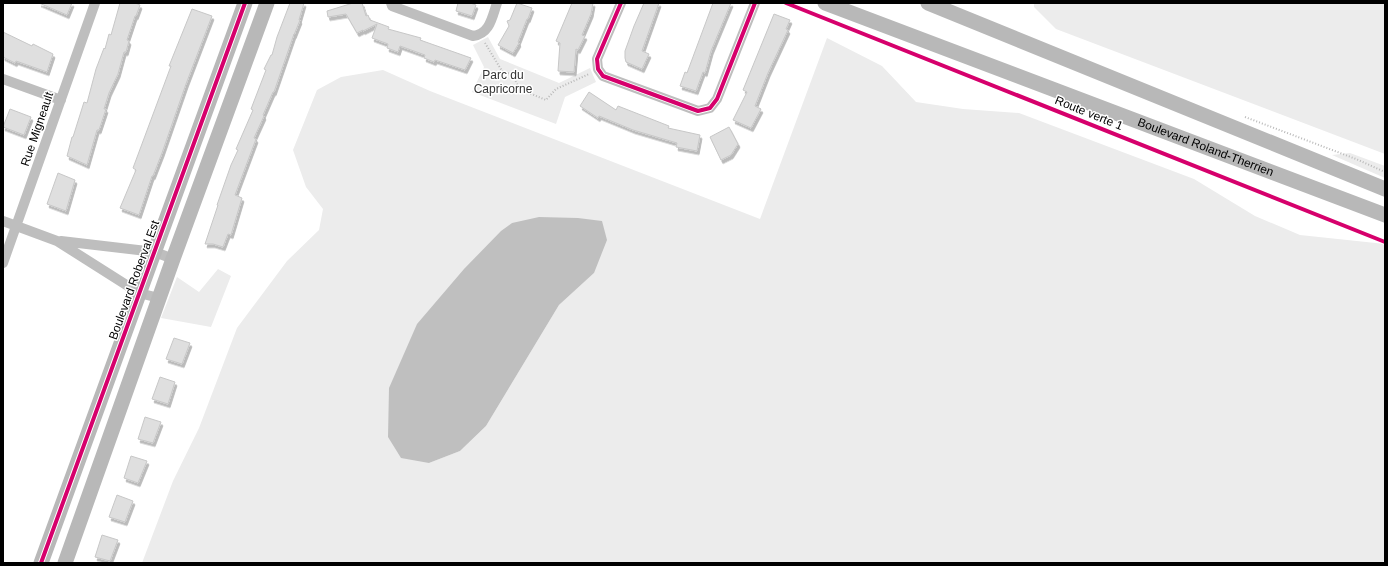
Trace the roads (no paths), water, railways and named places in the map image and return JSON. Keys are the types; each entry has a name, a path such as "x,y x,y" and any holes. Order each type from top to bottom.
{"street":[{"name":"Rue Migneault","path":"3,263 95,3"},
{"name":"Boulevard Roberval Est","path":"41,563 246,3"},
{"path":"64,563 266,3"},
{"path":"391,3 392,6 473,36 481,35 487,29 497,3"},
{"path":"621,3 597,59 598,69 603,76 698,111 710,108 717,99 755,3"},
{"name":"Boulevard Roland-Therrien","path":"825,3 1385,216"},
{"path":"928,3 1385,190"},
{"path":"3,79 61,100"},
{"path":"3,221 57,241 139,293 159,298"},
{"path":"57,241 155,252 173,259"}],"park label":[{"name":"Parc du Capricorne","path":"503,82"}]}
